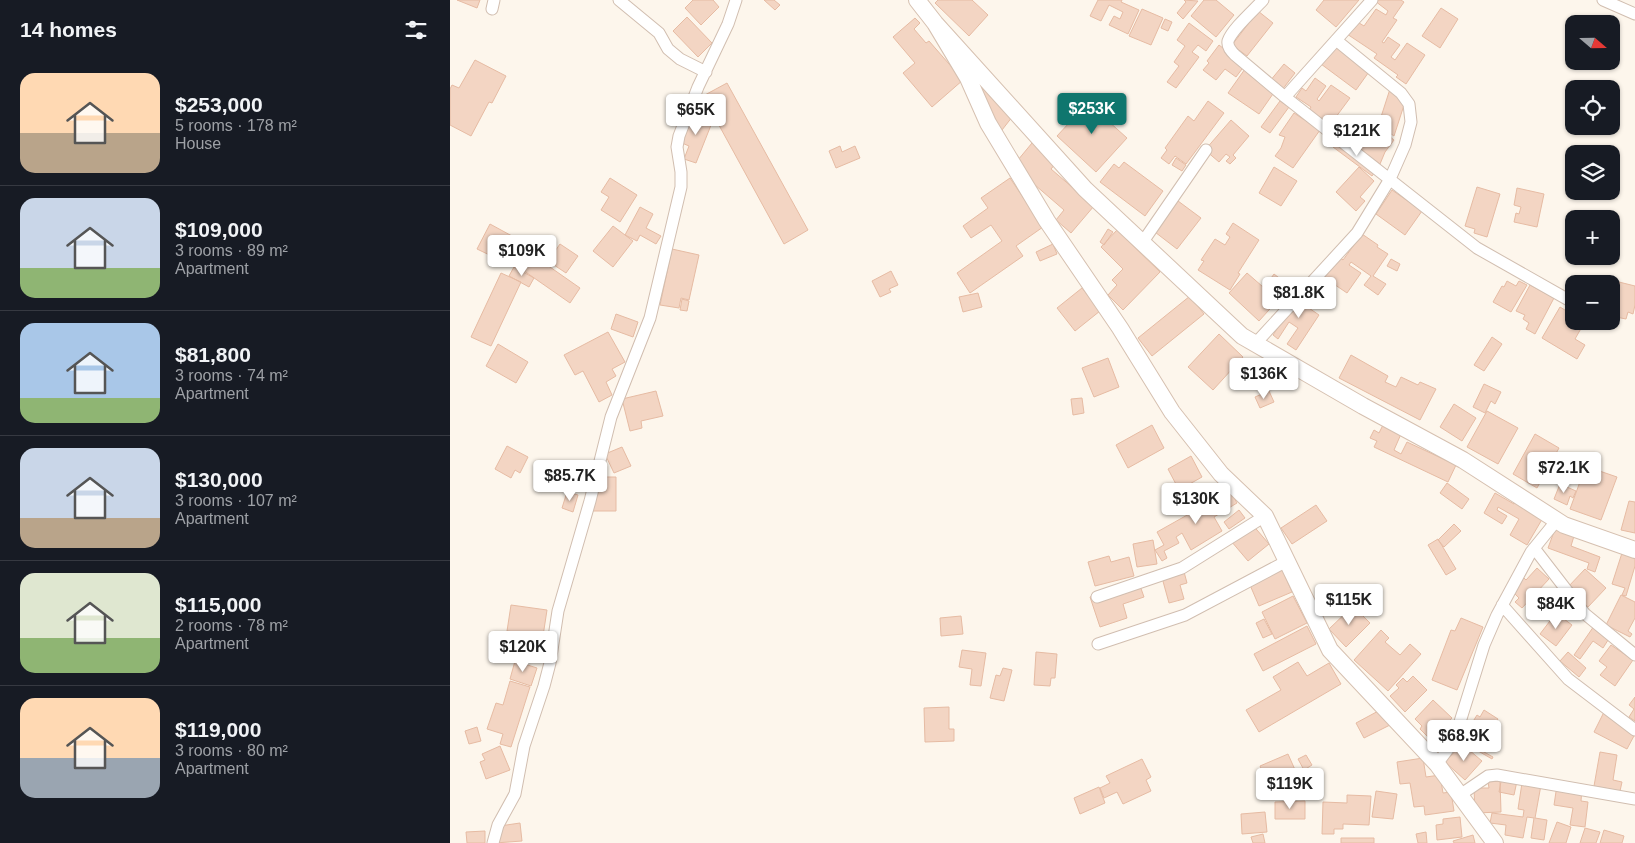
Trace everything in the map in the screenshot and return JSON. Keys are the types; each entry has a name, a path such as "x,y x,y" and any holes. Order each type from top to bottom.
{"main road":[{"path":"917,0 935,23 1085,189 1242,336 1363,406 1463,460 1564,525 1635,550"},
{"path":"935,23 968,78 988,123 1047,221 1120,328 1172,412 1222,474 1265,516 1330,650 1437,764 1495,843"}],"street":[{"path":"619,0 659,33 668,49 680,59 706,72"},
{"path":"493,843 498,825 515,794 524,746 546,678 558,611 590,501 610,417 650,318 680,187 681,172 677,147 679,136 728,24 736,0"},
{"path":"1263,0 1234,31 1228,42 1229,48 1285,97 1477,248 1565,298"},
{"path":"1285,97 1372,0"},
{"path":"1603,0 1635,14"},
{"path":"1255,344 1357,233 1390,179 1405,146 1411,122 1409,104 1401,93 1336,40"},
{"path":"1142,243 1206,150"},
{"path":"1098,597 1182,568 1265,516"},
{"path":"1437,764 1454,741 1484,645 1502,605 1534,548 1557,520"},
{"path":"1534,548 1585,614 1635,655"},
{"path":"1098,644 1186,614 1287,561"},
{"path":"1502,605 1568,679 1635,730"},
{"path":"1460,795 1488,776 1497,775 1635,799"}],"building":[{"path":"457,0 480,0 477,8"},
{"path":"693,0 713,0 719,7 701,25 685,8"},
{"path":"764,0 774,0 780,5 775,10"},
{"path":"938,0 972,0 988,15 969,36 935,3"},
{"path":"1098,0 1122,0 1121,2 1139,10 1128,34 1109,25 1114,16 1120,19 1123,12 1109,5 1101,21 1090,16"},
{"path":"1184,0 1198,1 1183,19 1177,13 1186,2"},
{"path":"1204,0 1216,0 1234,15 1216,37 1191,16"},
{"path":"1324,0 1359,0 1336,27 1316,10"},
{"path":"1375,0 1401,0 1404,2 1393,18 1397,20 1382,42 1384,43 1388,37 1400,45 1391,57 1395,60 1407,43 1425,55 1406,84 1396,77 1398,75 1374,58 1377,54 1347,34 1356,21 1364,26 1376,9 1386,15 1388,11"},
{"path":"1441,8 1458,19 1440,48 1422,36"},
{"path":"1142,9 1163,18 1151,45 1129,36"},
{"path":"1258,11 1273,23 1247,56 1232,45"},
{"path":"687,17 712,43 698,57 673,31"},
{"path":"915,18 920,23 914,29 926,43 929,41 963,80 932,107 903,73 915,63 893,37"},
{"path":"1165,19 1172,22 1168,31 1161,28"},
{"path":"1189,23 1213,41 1206,51 1198,45 1192,52 1199,57 1176,88 1167,82 1179,66 1174,62 1185,46 1177,40"},
{"path":"1336,43 1371,69 1356,90 1321,64"},
{"path":"1219,45 1245,65 1236,77 1225,69 1216,80 1203,70"},
{"path":"475,60 506,76 492,103 489,102 471,136 450,125 450,89 452,85 459,88"},
{"path":"1284,64 1295,73 1282,90 1270,81"},
{"path":"1245,69 1275,91 1259,114 1228,93"},
{"path":"1315,78 1326,86 1317,99 1319,101 1331,85 1350,98 1330,125 1309,110 1311,107 1296,97 1302,88 1306,91"},
{"path":"727,83 808,230 784,244 703,96"},
{"path":"982,88 1016,112 1002,130 973,109"},
{"path":"1390,89 1406,99 1394,136 1379,128 1394,140 1385,152 1380,164 1344,137 1359,117 1375,126 1380,120"},
{"path":"1086,96 1101,110 1103,107 1112,115 1107,120 1127,138 1096,172 1057,136 1082,109 1078,105"},
{"path":"1208,101 1224,113 1186,164 1175,156 1169,164 1161,158 1167,150 1165,148 1188,116 1194,121"},
{"path":"1280,101 1289,107 1270,133 1261,127"},
{"path":"694,113 713,120 696,163 684,159 689,146 682,143"},
{"path":"1294,113 1314,123 1320,130 1293,168 1275,156 1281,148 1285,137 1279,135"},
{"path":"1231,120 1249,136 1233,155 1236,158 1230,164 1226,161 1230,157 1226,154 1219,162 1205,150"},
{"path":"1340,137 1380,165 1372,176 1333,147"},
{"path":"1032,143 1056,163 1051,169 1094,206 1071,233 1056,220 1064,210 1013,166"},
{"path":"840,146 842,152 855,146 860,158 836,168 829,151"},
{"path":"1176,158 1186,165 1182,171 1172,165"},
{"path":"1124,162 1163,191 1145,216 1100,182 1114,164 1119,168"},
{"path":"1274,167 1297,181 1281,206 1259,193"},
{"path":"1359,167 1374,181 1360,197 1365,201 1356,211 1336,192"},
{"path":"610,178 637,195 620,222 601,210 609,197 601,192"},
{"path":"1010,178 1043,227 1016,246 1023,256 970,293 957,273 1002,241 991,225 971,238 963,226 988,208 981,198"},
{"path":"1477,187 1500,194 1487,237 1474,233 1475,229 1465,226"},
{"path":"1517,188 1544,194 1537,227 1514,222 1516,213 1519,214 1521,207 1514,205"},
{"path":"1392,190 1422,211 1405,235 1376,214"},
{"path":"1174,198 1201,218 1177,249 1151,229"},
{"path":"640,207 653,214 646,228 661,236 656,244 640,235 637,241 625,235"},
{"path":"1233,223 1259,240 1238,273 1240,274 1230,290 1198,270 1204,261 1201,260 1215,239 1225,245 1230,237 1226,234"},
{"path":"490,224 512,236 500,260 477,249"},
{"path":"613,226 633,241 613,267 593,251"},
{"path":"1108,229 1113,232 1104,245 1100,242"},
{"path":"1117,230 1160,272 1123,310 1108,295 1117,285 1112,280 1123,269 1101,247"},
{"path":"1362,234 1388,254 1373,276 1386,284 1378,295 1364,285 1371,276 1351,262 1349,265 1361,273 1347,293 1322,276 1337,255 1343,260"},
{"path":"517,244 580,288 570,303 507,259"},
{"path":"560,244 578,256 566,273 548,261"},
{"path":"1053,244 1057,254 1040,261 1036,252"},
{"path":"672,249 699,255 689,300 681,298 679,308 660,305"},
{"path":"1391,259 1400,264 1397,271 1387,266"},
{"path":"514,267 534,278 529,287 509,276"},
{"path":"891,271 898,285 889,289 891,292 880,297 872,281"},
{"path":"501,273 521,282 491,346 471,337"},
{"path":"1247,273 1278,300 1259,321 1229,293"},
{"path":"1274,274 1291,287 1282,298 1266,285"},
{"path":"1507,281 1516,286 1519,281 1527,285 1511,312 1493,302"},
{"path":"1620,282 1635,286 1633,314 1628,312 1626,319 1620,318"},
{"path":"1530,285 1554,298 1535,334 1526,329 1529,323 1523,319 1525,315 1516,311"},
{"path":"1305,287 1316,295 1306,306 1319,315 1296,350 1287,344 1298,328 1289,322 1278,339 1273,335"},
{"path":"1082,288 1100,311 1075,331 1057,308"},
{"path":"978,293 982,307 963,312 959,297"},
{"path":"1190,296 1204,314 1152,356 1138,338"},
{"path":"682,299 689,301 687,311 680,310"},
{"path":"1560,307 1565,310 1565,330 1580,330 1575,339 1585,345 1577,359 1542,338"},
{"path":"616,314 638,322 633,337 611,329"},
{"path":"608,332 625,362 612,369 616,376 606,382 612,395 599,402 583,371 575,375 564,355"},
{"path":"1219,334 1243,357 1213,390 1188,367"},
{"path":"1492,337 1502,344 1484,371 1474,365"},
{"path":"498,344 528,362 516,383 486,366"},
{"path":"1351,355 1388,376 1385,382 1396,387 1401,377 1418,385 1420,382 1436,389 1420,420 1339,378"},
{"path":"1108,358 1119,387 1094,397 1082,368"},
{"path":"1484,384 1501,392 1495,404 1491,401 1485,413 1473,407"},
{"path":"656,391 663,416 641,421 642,428 630,431 622,399"},
{"path":"1269,391 1274,402 1260,408 1255,397"},
{"path":"1082,398 1084,413 1073,415 1071,399"},
{"path":"1454,404 1476,418 1462,441 1440,427"},
{"path":"1487,411 1518,428 1498,464 1467,447"},
{"path":"1152,425 1164,448 1128,468 1116,445"},
{"path":"1383,425 1401,434 1394,450 1401,454 1407,442 1456,465 1448,482 1374,447 1377,441 1370,438 1374,430 1379,433"},
{"path":"1535,434 1559,448 1537,488 1513,474"},
{"path":"507,446 528,457 520,473 515,470 511,478 495,469"},
{"path":"622,447 631,466 614,473 605,454"},
{"path":"1191,456 1202,477 1179,490 1168,469"},
{"path":"1585,466 1617,477 1601,520 1570,509 1581,479 1589,482 1592,473 1584,470"},
{"path":"593,477 616,477 616,511 593,511"},
{"path":"1447,483 1469,499 1462,509 1440,493"},
{"path":"1560,484 1576,491 1573,498 1570,496 1567,505 1554,499"},
{"path":"1230,491 1237,503 1214,517 1222,531 1191,550 1182,533 1176,537 1179,543 1164,551 1167,558 1162,561 1155,550 1164,545 1157,532"},
{"path":"567,492 578,495 573,512 562,508"},
{"path":"1495,493 1514,504 1517,500 1544,516 1527,545 1510,535 1519,519 1498,507 1497,510 1507,516 1502,524 1484,513"},
{"path":"1629,501 1635,502 1635,533 1621,530"},
{"path":"1316,505 1327,521 1292,544 1281,528"},
{"path":"1239,510 1245,518 1229,529 1224,522"},
{"path":"1251,523 1269,544 1248,561 1231,541"},
{"path":"1454,524 1461,531 1444,547 1438,540"},
{"path":"1555,529 1574,536 1571,546 1600,557 1595,572 1587,569 1589,563 1548,548"},
{"path":"1438,539 1456,569 1446,575 1428,545"},
{"path":"1153,540 1157,564 1137,567 1133,544"},
{"path":"1622,553 1635,557 1635,566 1626,596 1622,595 1625,588 1612,584"},
{"path":"1109,556 1111,562 1129,557 1134,576 1095,586 1088,562"},
{"path":"1280,564 1292,592 1259,606 1247,578"},
{"path":"1183,568 1187,583 1180,585 1184,599 1169,603 1161,574"},
{"path":"1537,568 1549,579 1522,608 1515,602 1519,598 1511,590 1523,577 1526,580"},
{"path":"1585,569 1606,588 1588,607 1568,587"},
{"path":"1138,580 1144,597 1123,604 1127,618 1100,627 1090,597"},
{"path":"1621,595 1635,602 1635,618 1628,631 1632,634 1630,637 1606,625"},
{"path":"1293,596 1307,623 1275,639 1262,612"},
{"path":"511,605 547,610 543,636 507,631"},
{"path":"1353,606 1370,623 1346,647 1329,629"},
{"path":"1556,613 1572,625 1556,646 1540,634"},
{"path":"961,616 963,634 941,636 940,618"},
{"path":"1461,618 1483,627 1457,690 1432,680 1451,630 1455,631"},
{"path":"1264,619 1272,634 1263,638 1256,623"},
{"path":"1307,626 1316,644 1263,671 1254,654"},
{"path":"1594,626 1610,637 1603,648 1593,641 1580,659 1574,655"},
{"path":"1381,630 1389,638 1385,642 1400,655 1410,644 1421,654 1388,691 1354,660"},
{"path":"1611,645 1633,660 1615,686 1600,675 1607,667 1599,661"},
{"path":"962,650 986,653 981,686 970,685 972,669 959,667"},
{"path":"1036,652 1057,654 1055,678 1051,678 1050,686 1034,685"},
{"path":"1568,652 1586,668 1579,677 1560,661"},
{"path":"515,661 537,668 531,686 510,679"},
{"path":"1298,662 1307,676 1329,663 1341,684 1259,732 1246,710 1281,690 1273,677"},
{"path":"1003,668 1012,670 1004,701 990,698 996,675 1000,676"},
{"path":"1413,676 1427,690 1405,712 1390,696 1399,688 1396,685 1403,678 1407,682"},
{"path":"510,681 530,687 511,747 500,744 503,734 487,729 496,703 503,705"},
{"path":"1635,697 1635,721 1629,717 1634,709 1629,705"},
{"path":"1433,700 1452,718 1431,740 1420,729 1422,726 1415,719"},
{"path":"949,707 949,729 954,729 954,741 925,742 924,708"},
{"path":"1382,709 1390,725 1364,738 1356,723"},
{"path":"1484,710 1498,719 1490,732 1494,734 1484,752 1493,757 1492,759 1461,741 1477,715 1480,717"},
{"path":"1604,712 1635,734 1627,749 1594,732"},
{"path":"477,727 481,741 469,744 465,731"},
{"path":"1462,744 1482,761 1465,780 1445,762"},
{"path":"500,746 510,770 486,779 480,762 485,760 482,754"},
{"path":"1600,752 1617,755 1613,780 1622,782 1620,791 1594,786"},
{"path":"1288,754 1296,772 1268,784 1260,766"},
{"path":"1306,755 1312,765 1304,770 1298,759"},
{"path":"1423,758 1426,777 1440,775 1443,793 1451,792 1454,811 1425,815 1424,806 1414,807 1410,783 1400,784 1397,762"},
{"path":"1142,759 1151,777 1146,780 1151,791 1123,804 1117,792 1104,798 1100,788 1110,783 1106,776"},
{"path":"1503,771 1517,781 1514,795 1499,792"},
{"path":"1500,781 1501,812 1475,813 1474,788 1489,788 1488,782"},
{"path":"1522,783 1541,785 1535,818 1547,820 1544,840 1531,838 1534,818 1527,817 1523,838 1505,835 1506,825 1490,823 1492,813 1523,817 1524,810 1518,809"},
{"path":"1557,785 1582,788 1581,801 1588,802 1585,827 1570,825 1573,808 1554,805"},
{"path":"1099,787 1105,803 1080,814 1074,798"},
{"path":"1376,791 1397,794 1393,819 1372,817"},
{"path":"1347,795 1371,796 1369,825 1343,824 1343,829 1334,829 1334,834 1322,834 1323,802 1347,803"},
{"path":"1305,801 1305,819 1275,819 1275,802"},
{"path":"1265,812 1267,832 1242,834 1241,814"},
{"path":"1460,817 1462,837 1437,840 1436,825 1443,824 1443,819"},
{"path":"1557,822 1571,827 1566,843 1549,843"},
{"path":"520,823 522,841 495,843 493,827"},
{"path":"1585,828 1600,832 1596,843 1580,843"},
{"path":"1604,830 1624,836 1622,843 1600,843"},
{"path":"485,831 485,843 467,843 466,832"},
{"path":"1426,832 1427,843 1418,843 1416,834"},
{"path":"1263,834 1265,843 1253,843 1251,837"},
{"path":"1473,835 1475,843 1454,843 1453,841"},
{"path":"1341,838 1374,838 1374,843 1341,843"}]}
